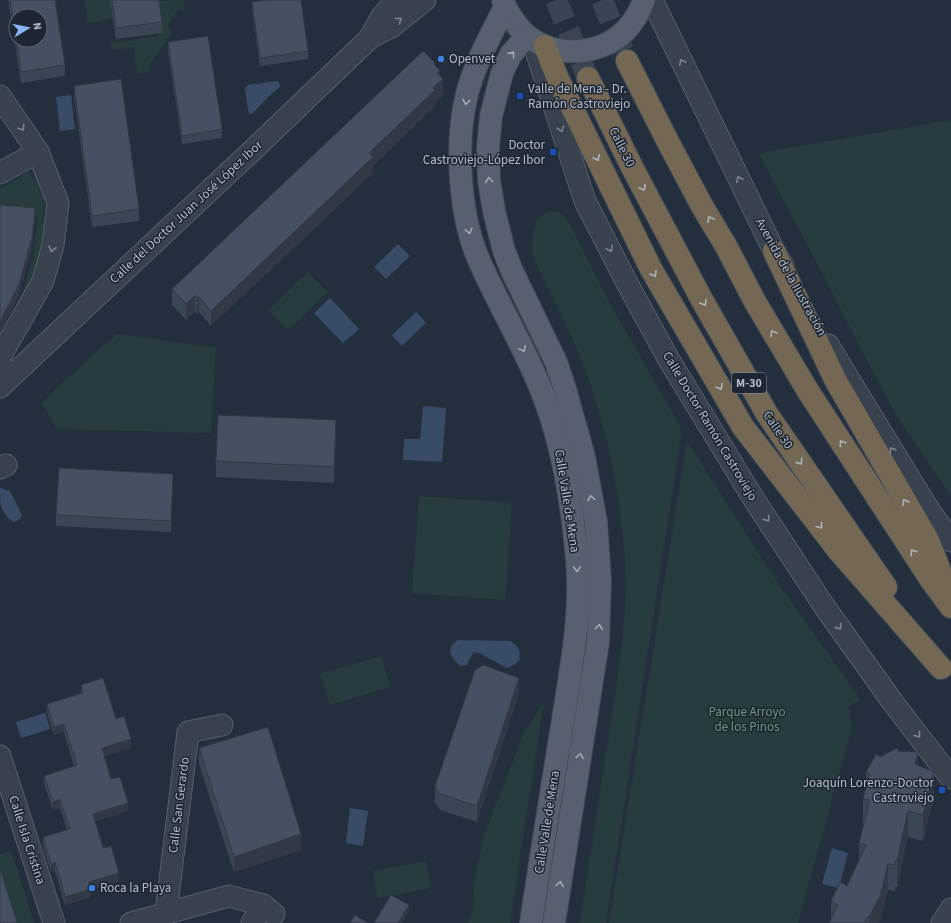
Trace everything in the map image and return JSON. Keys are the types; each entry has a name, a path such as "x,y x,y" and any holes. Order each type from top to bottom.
{"highway":[{"path":"535,40 557,77 651,269 744,427 838,550 946,675"},
{"path":"628,61 667,140 758,307 808,392 931,580 951,607"},
{"name":"Calle 30","path":"588,78 633,169 702,300 766,414 946,675"},
{"path":"774,251 836,381 928,540 951,600"}],"main road":[{"path":"502,2 514,22 535,40 557,50 575,51 593,49 604,45 625,31 639,12 644,0"},
{"name":"Calle Valle de Mena","path":"502,2 467,93 461,126 460,164 463,198 468,228 478,258 532,368 543,394 557,438 569,492 577,562 578,585 574,644 531,923"},
{"name":"Calle Valle de Mena","path":"535,40 511,54 502,73 491,116 488,148 489,180 494,211 504,251 512,271 556,362 584,457 596,522 600,581 598,642 554,923"}],"street":[{"path":"371,37 382,16 397,0"},
{"path":"371,37 391,27 425,0"},
{"name":"Avenida de la Ilustración","path":"652,0 774,251 854,388 927,507 951,541"},
{"name":"Calle del Doctor Juan José López Ibor","path":"2,385 371,37"},
{"name":"Calle Doctor Ramón Castroviejo","path":"535,40 585,201 669,360 755,501 824,606 890,698 951,778"},
{"path":"0,96 38,152 58,203 53,245 43,281 0,357 2,385"},
{"path":"0,173 38,152"},
{"name":"Calle San Gerardo","path":"166,913 188,732 222,725"},
{"name":"Calle Isla Cristina","path":"0,756 54,923"},
{"path":"131,923 229,896 268,910 252,923"},
{"path":"942,923 951,909"}],"green space":[{"path":"85,0 110,0 113,18 88,23"},
{"path":"183,0 184,8 182,11 179,9 167,26 173,32 149,65 149,72 137,74 134,47 112,50 111,43 157,36 161,30 157,1"},
{"path":"951,120 951,496 896,415 759,153"},
{"path":"28,172 36,181 44,204 42,255 30,294 2,335 22,293 33,258 38,217 0,215 0,189"},
{"path":"559,211 568,221 604,293 682,430 606,923 580,923 622,647 626,586 625,565 620,509 603,424 575,344 536,264 532,251 533,236 537,219 546,213"},
{"path":"308,272 328,292 288,330 268,310"},
{"path":"117,334 216,348 211,433 57,429 42,404 53,391"},
{"name":"Parque Arroyo de los Pinos","path":"687,441 775,579 860,699 849,707 851,730 798,923 609,923"},
{"path":"419,496 512,503 505,600 412,593"},
{"path":"381,656 390,687 330,705 320,674"},
{"path":"544,701 510,923 468,923 473,909 474,886 483,838 523,735"},
{"path":"11,851 34,923 15,923 0,876 0,854"},
{"path":"426,861 431,888 377,898 373,871"}],"water":[{"path":"276,81 279,82 280,87 253,113 250,114 248,111 245,88 248,85"},
{"path":"71,95 75,129 60,131 56,97"},
{"path":"398,244 410,256 386,279 374,267"},
{"path":"330,298 359,329 343,343 314,313"},
{"path":"416,312 426,323 402,346 392,335"},
{"path":"423,406 446,408 442,462 403,460 404,439 420,439"},
{"path":"0,488 10,491 22,515 19,520 13,522 5,515 1,503"},
{"path":"458,640 510,641 519,649 519,661 507,668 479,653 474,652 467,665 461,666 454,660 450,653 451,646"},
{"path":"45,713 50,729 21,738 16,722"},
{"path":"350,808 368,811 363,846 346,843"},
{"path":"832,848 848,853 839,888 822,884"}],"building":[{"path":"10,0 55,0 65,65 21,72 17,48 48,48 48,8 11,8"},
{"path":"112,0 159,0 162,22 116,28"},
{"path":"266,0 301,0 308,51 260,58 252,2"},
{"path":"208,36 222,129 182,136 168,42"},
{"path":"423,51 435,63 434,64 440,71 437,73 443,79 433,88 435,90 369,153 373,157 211,311 199,297 197,298 195,295 186,304 172,289"},
{"path":"121,79 139,209 92,216 74,86"},
{"path":"0,205 35,208 32,238 19,284 0,322"},
{"path":"218,415 336,420 334,467 216,461"},
{"path":"59,468 173,474 171,521 56,515"},
{"path":"483,665 519,678 477,806 440,794 435,786 475,670"},
{"path":"103,678 116,719 124,716 131,739 102,748 111,779 120,777 128,803 93,814 103,848 111,846 119,873 89,882 91,889 65,897 55,862 51,864 43,837 70,829 60,799 53,802 44,776 77,765 64,724 54,727 47,704 83,693 81,685"},
{"path":"268,727 301,834 234,857 199,748"},
{"path":"897,748 898,751 918,752 915,764 934,772 923,815 908,811 897,860 895,861 895,865 888,864 880,896 865,923 829,923 838,905 831,901 840,882 847,886 866,845 859,843 870,800 863,799 870,773 866,772 876,754 880,757"},
{"path":"0,869 17,922 14,923 0,923"},
{"path":"391,895 409,905 398,923 374,923"},
{"path":"355,915 368,923 350,923"}],"tunnel":[{"path":"556,0 588,78"},
{"path":"602,0 627,61"}],"place":[{"name":"Openvet","path":"441,59"},
{"name":"Valle de Mena - Dr. Ramón Castroviejo","path":"520,96"},
{"name":"Doctor Castroviejo-López Ibor","path":"553,152"},
{"name":"Joaquín Lorenzo-Doctor Castroviejo","path":"942,790"},
{"name":"Roca la Playa","path":"92,888"}]}
